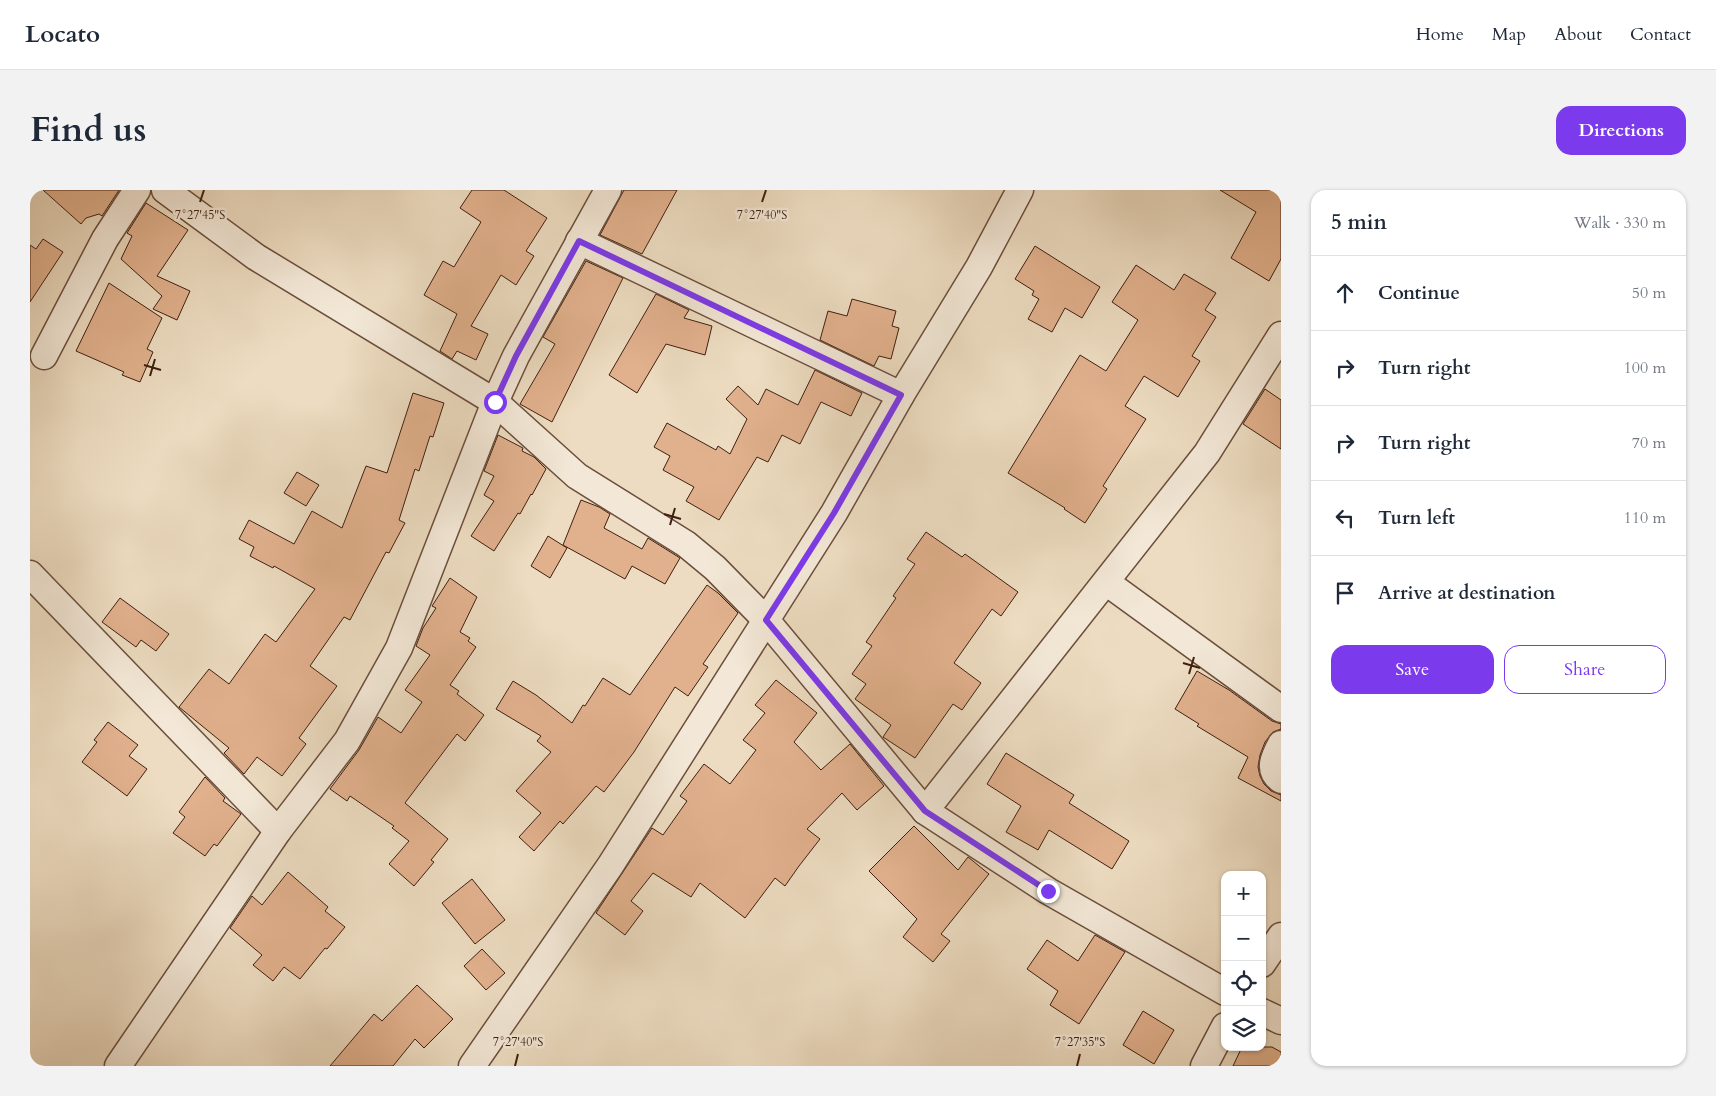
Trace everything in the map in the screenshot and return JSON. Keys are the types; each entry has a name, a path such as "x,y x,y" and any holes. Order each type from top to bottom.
{"street":[{"path":"44,356 105,239 137,190"},
{"path":"166,190 256,257 495,402 577,476 686,544 715,568 766,620 925,811 1048,891 1221,990"},
{"path":"118,1066 278,831 347,741 399,648 495,402 516,356 608,190"},
{"path":"472,1066 610,866 834,513 901,395 979,267 1020,190"},
{"path":"579,241 901,395"},
{"path":"925,811 1207,453 1281,334"},
{"path":"30,574 278,831"},
{"path":"1106,582 1281,709"},
{"path":"1281,744 1272,766 1274,773 1281,780"},
{"path":"1264,961 1281,936"},
{"path":"1266,1014 1281,1021"},
{"path":"1204,1066 1221,1034"}],"building":[{"path":"43,190 119,190 102,216 99,214 86,218 81,224"},
{"path":"472,190 504,190 547,218 526,251 534,256 516,285 501,275 471,326 488,334 476,360 457,351 452,359 440,351 457,314 424,295 443,261 454,267 481,222 460,208"},
{"path":"624,190 677,190 642,254 600,235"},
{"path":"1220,190 1281,190 1281,259 1269,281 1231,258 1256,212"},
{"path":"146,203 188,230 157,276 190,291 177,320 153,309 162,296 121,259 132,236 127,233"},
{"path":"43,239 63,252 30,302 30,245 36,249"},
{"path":"1035,246 1100,287 1082,318 1065,308 1052,332 1028,319 1039,299 1032,295 1034,291 1015,279"},
{"path":"586,261 623,278 552,422 520,404 555,344 543,337"},
{"path":"1136,265 1174,290 1184,274 1216,293 1205,310 1216,317 1192,356 1200,361 1178,397 1144,376 1125,406 1146,419 1103,486 1107,489 1085,523 1065,508 1008,473 1080,355 1106,371 1138,320 1112,302"},
{"path":"109,283 162,318 147,349 153,352 140,382 122,375 124,372 76,351"},
{"path":"656,294 689,310 684,318 712,326 705,355 666,344 637,393 609,375"},
{"path":"852,299 896,311 892,326 899,328 891,359 879,356 874,366 820,340 828,311 847,316"},
{"path":"815,370 862,393 851,416 821,402 800,444 782,435 768,462 757,457 719,520 686,501 694,487 663,470 670,456 654,447 667,423 716,450 718,446 730,454 747,419 726,399 738,386 758,405 766,389 798,405"},
{"path":"1265,389 1281,400 1281,449 1243,424"},
{"path":"413,393 444,403 433,437 430,436 419,471 415,469 399,520 405,523 389,553 386,552 350,620 344,617 310,666 337,686 299,738 306,744 282,776 257,757 244,774 224,753 229,748 179,707 209,669 229,684 265,634 276,642 315,589 274,566 273,568 250,556 254,547 239,539 249,520 294,544 312,511 342,528 366,466 387,473"},
{"path":"498,435 523,448 522,451 534,457 546,469 520,514 518,513 494,551 471,536 494,501 484,495 494,476 484,471"},
{"path":"297,472 319,485 306,506 284,493"},
{"path":"581,500 599,507 610,514 604,528 642,549 648,538 680,558 665,584 632,566 625,579 563,545"},
{"path":"926,532 962,557 965,554 1018,592 1001,616 992,609 954,663 981,683 962,710 953,704 915,758 883,737 891,725 855,699 866,684 852,674 872,646 866,642 896,598 893,596 915,564 907,559"},
{"path":"548,536 567,548 550,578 531,566"},
{"path":"450,578 477,597 460,632 470,638 468,641 476,647 450,685 459,691 457,694 484,715 465,741 457,734 405,803 448,839 431,860 434,862 414,886 389,864 409,841 392,828 394,826 350,796 347,801 330,789 359,750 378,717 401,733 422,702 405,690 430,655 416,646 423,628 436,608 432,606"},
{"path":"707,585 738,613 703,664 708,667 688,696 675,687 634,752 604,792 596,786 563,824 560,821 534,851 519,837 541,813 516,791 551,752 537,741 541,736 496,709 513,681 536,695 572,723 603,678 630,695"},
{"path":"120,598 169,634 156,651 141,640 136,647 102,622"},
{"path":"1197,671 1229,690 1272,721 1281,724 1281,729 1273,732 1265,742 1258,767 1264,784 1271,791 1281,795 1281,801 1238,778 1248,757 1197,726 1199,724 1175,709"},
{"path":"776,680 817,713 794,742 821,770 850,744 884,786 857,810 842,793 807,829 820,839 785,886 775,878 745,918 700,883 691,897 653,873 631,901 643,911 625,935 596,913 652,828 663,835 687,801 680,796 704,764 730,784 756,750 743,740 765,713 755,705"},
{"path":"108,722 138,745 129,756 147,769 127,796 82,762 97,742 94,740"},
{"path":"1006,753 1074,795 1069,803 1129,841 1112,869 1049,830 1038,850 1006,832 1021,806 987,784"},
{"path":"205,777 225,798 223,801 241,814 217,846 214,844 205,856 173,833 185,817 179,812"},
{"path":"914,826 958,870 968,857 989,874 941,934 950,941 933,962 903,937 917,919 869,871"},
{"path":"288,872 328,907 325,911 345,927 300,979 284,967 273,981 253,965 262,955 230,928 252,896 262,905"},
{"path":"472,879 505,920 475,944 442,903"},
{"path":"1095,935 1125,952 1079,1024 1050,1005 1058,991 1027,969 1047,940 1078,961"},
{"path":"482,949 505,973 486,990 464,966"},
{"path":"417,985 453,1019 424,1048 415,1039 393,1066 330,1066 374,1014 382,1021"},
{"path":"1143,1011 1174,1030 1154,1064 1123,1045"},
{"path":"1266,1047 1272,1047 1281,1052 1281,1066 1233,1066 1240,1051 1266,1051"}],"route":[{"path":"495,402 516,356 579,241 901,395 834,513 766,620 925,811 1048,891"}]}
